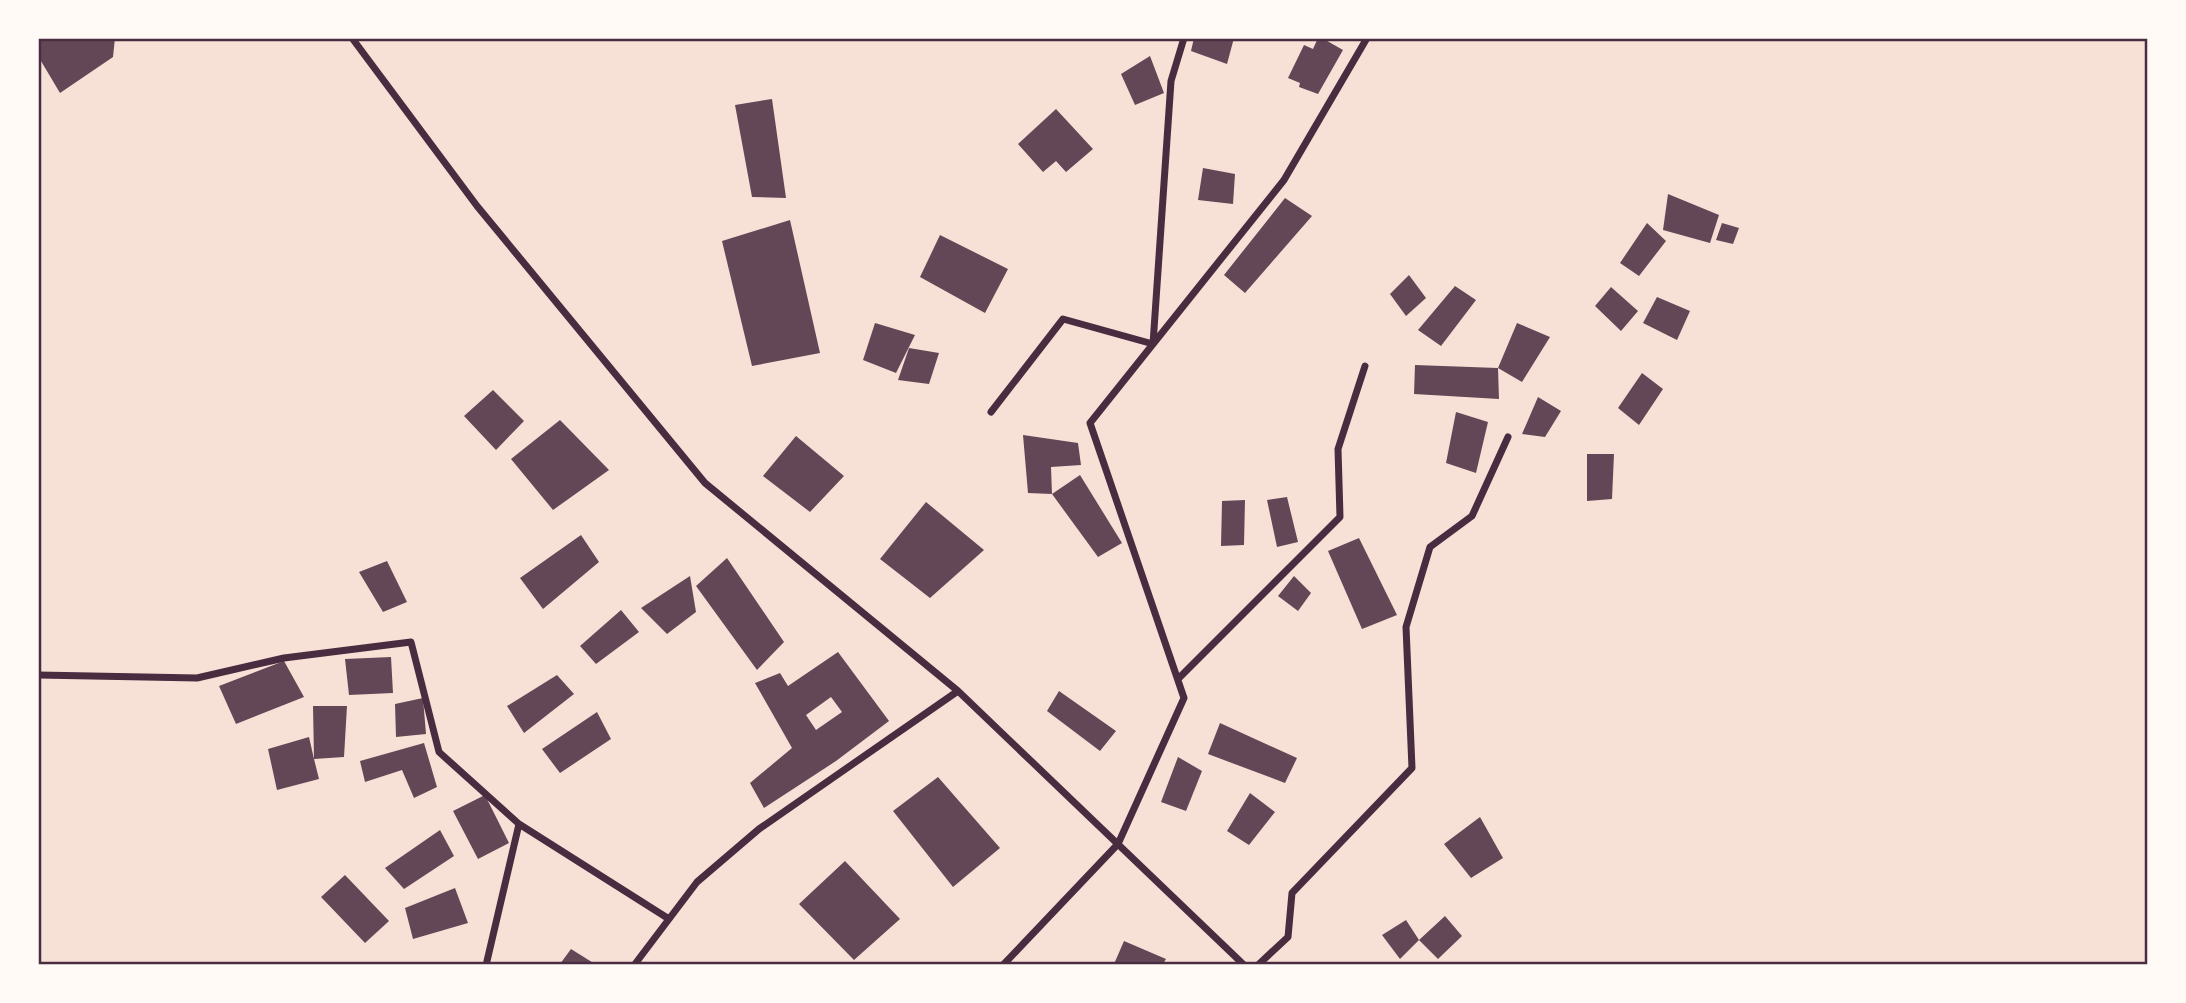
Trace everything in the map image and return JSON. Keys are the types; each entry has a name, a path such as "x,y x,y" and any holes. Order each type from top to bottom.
{"street":[{"path":"352,38 477,206 705,484 958,691 1243,964"},
{"path":"1153,344 1171,81 1184,38"},
{"path":"1004,964 1118,844 1184,698 1090,423 1284,180 1367,38"},
{"path":"991,412 1063,318 1153,344"},
{"path":"1178,679 1340,517 1338,449 1365,366"},
{"path":"1259,964 1288,937 1292,893 1412,768 1406,627 1430,547 1472,516 1508,437"},
{"path":"38,675 197,678 284,658 411,642 439,752 519,824 669,919"},
{"path":"635,964 697,883 759,829 958,691"},
{"path":"486,961 519,824"}],"building":[{"path":"38,38 115,38 113,57 60,93 38,56"},
{"path":"1194,38 1234,38 1227,64 1191,51"},
{"path":"1318,38 1343,50 1318,94 1299,87 1300,83 1288,78 1304,45 1313,49"},
{"path":"1150,56 1164,93 1135,105 1121,74"},
{"path":"772,99 786,198 752,197 735,105"},
{"path":"1056,109 1093,149 1066,172 1056,161 1043,172 1018,144"},
{"path":"1203,168 1235,174 1233,204 1198,200"},
{"path":"1668,194 1719,215 1710,243 1663,230"},
{"path":"1285,198 1312,216 1245,293 1224,275"},
{"path":"790,220 820,353 752,366 722,241"},
{"path":"1647,223 1666,241 1639,276 1620,263"},
{"path":"1722,223 1739,228 1733,244 1716,240"},
{"path":"940,235 1008,269 985,313 920,277"},
{"path":"1409,275 1426,298 1406,316 1390,294"},
{"path":"1455,286 1476,300 1441,346 1418,330"},
{"path":"1611,287 1638,311 1621,331 1595,306"},
{"path":"1657,297 1690,311 1677,340 1643,323"},
{"path":"875,323 915,335 896,373 863,360"},
{"path":"1517,323 1550,337 1522,382 1498,368"},
{"path":"909,348 939,353 929,384 898,380"},
{"path":"1415,365 1498,368 1499,399 1414,394"},
{"path":"1642,373 1663,389 1639,425 1618,408"},
{"path":"493,390 524,421 496,450 464,416"},
{"path":"1538,397 1561,411 1545,437 1522,434"},
{"path":"1456,412 1488,422 1476,473 1446,463"},
{"path":"560,420 609,470 553,510 511,459"},
{"path":"1023,435 1078,443 1081,465 1051,467 1052,494 1028,493"},
{"path":"796,436 844,476 810,512 763,476"},
{"path":"1587,454 1614,454 1612,499 1587,501"},
{"path":"1080,475 1122,543 1098,557 1052,494"},
{"path":"1287,497 1298,542 1277,547 1267,500"},
{"path":"1245,500 1244,545 1221,546 1222,501"},
{"path":"926,502 984,550 930,598 880,559"},
{"path":"581,535 599,562 543,609 520,578"},
{"path":"1359,538 1397,615 1362,629 1328,551"},
{"path":"727,558 784,642 757,670 696,586"},
{"path":"387,561 407,602 383,612 359,572"},
{"path":"690,576 696,612 667,634 641,608"},
{"path":"1294,576 1311,593 1298,611 1278,596"},
{"path":"621,610 639,632 596,664 580,646"},
{"path":"838,652 889,721 836,761 764,808 750,783 792,748 755,683 780,673 788,686","holes":["831,697 842,712 816,730 806,715"]},
{"path":"391,657 393,693 349,695 345,659"},
{"path":"284,661 304,697 236,724 219,686"},
{"path":"557,675 574,694 524,733 507,706"},
{"path":"1059,691 1116,731 1100,751 1047,711"},
{"path":"423,698 426,734 396,737 395,704"},
{"path":"313,706 347,706 344,757 314,759"},
{"path":"597,712 611,739 560,773 542,749"},
{"path":"1220,723 1297,758 1285,783 1208,754"},
{"path":"309,737 319,779 277,790 268,749"},
{"path":"424,743 437,787 414,798 402,770 365,782 360,761"},
{"path":"1178,757 1202,771 1186,811 1161,802"},
{"path":"938,777 1000,848 953,887 893,811"},
{"path":"1250,793 1275,812 1249,845 1227,831"},
{"path":"485,795 509,843 478,859 453,811"},
{"path":"1480,817 1503,858 1471,878 1444,844"},
{"path":"440,830 454,856 404,889 385,868"},
{"path":"845,861 900,919 854,960 799,904"},
{"path":"345,875 389,921 365,943 321,897"},
{"path":"455,888 468,923 413,939 405,908"},
{"path":"1445,916 1462,936 1438,959 1419,940"},
{"path":"1406,920 1419,940 1400,959 1382,935"},
{"path":"1124,941 1166,959 1163,964 1114,964"},
{"path":"571,949 595,964 560,964"}]}
